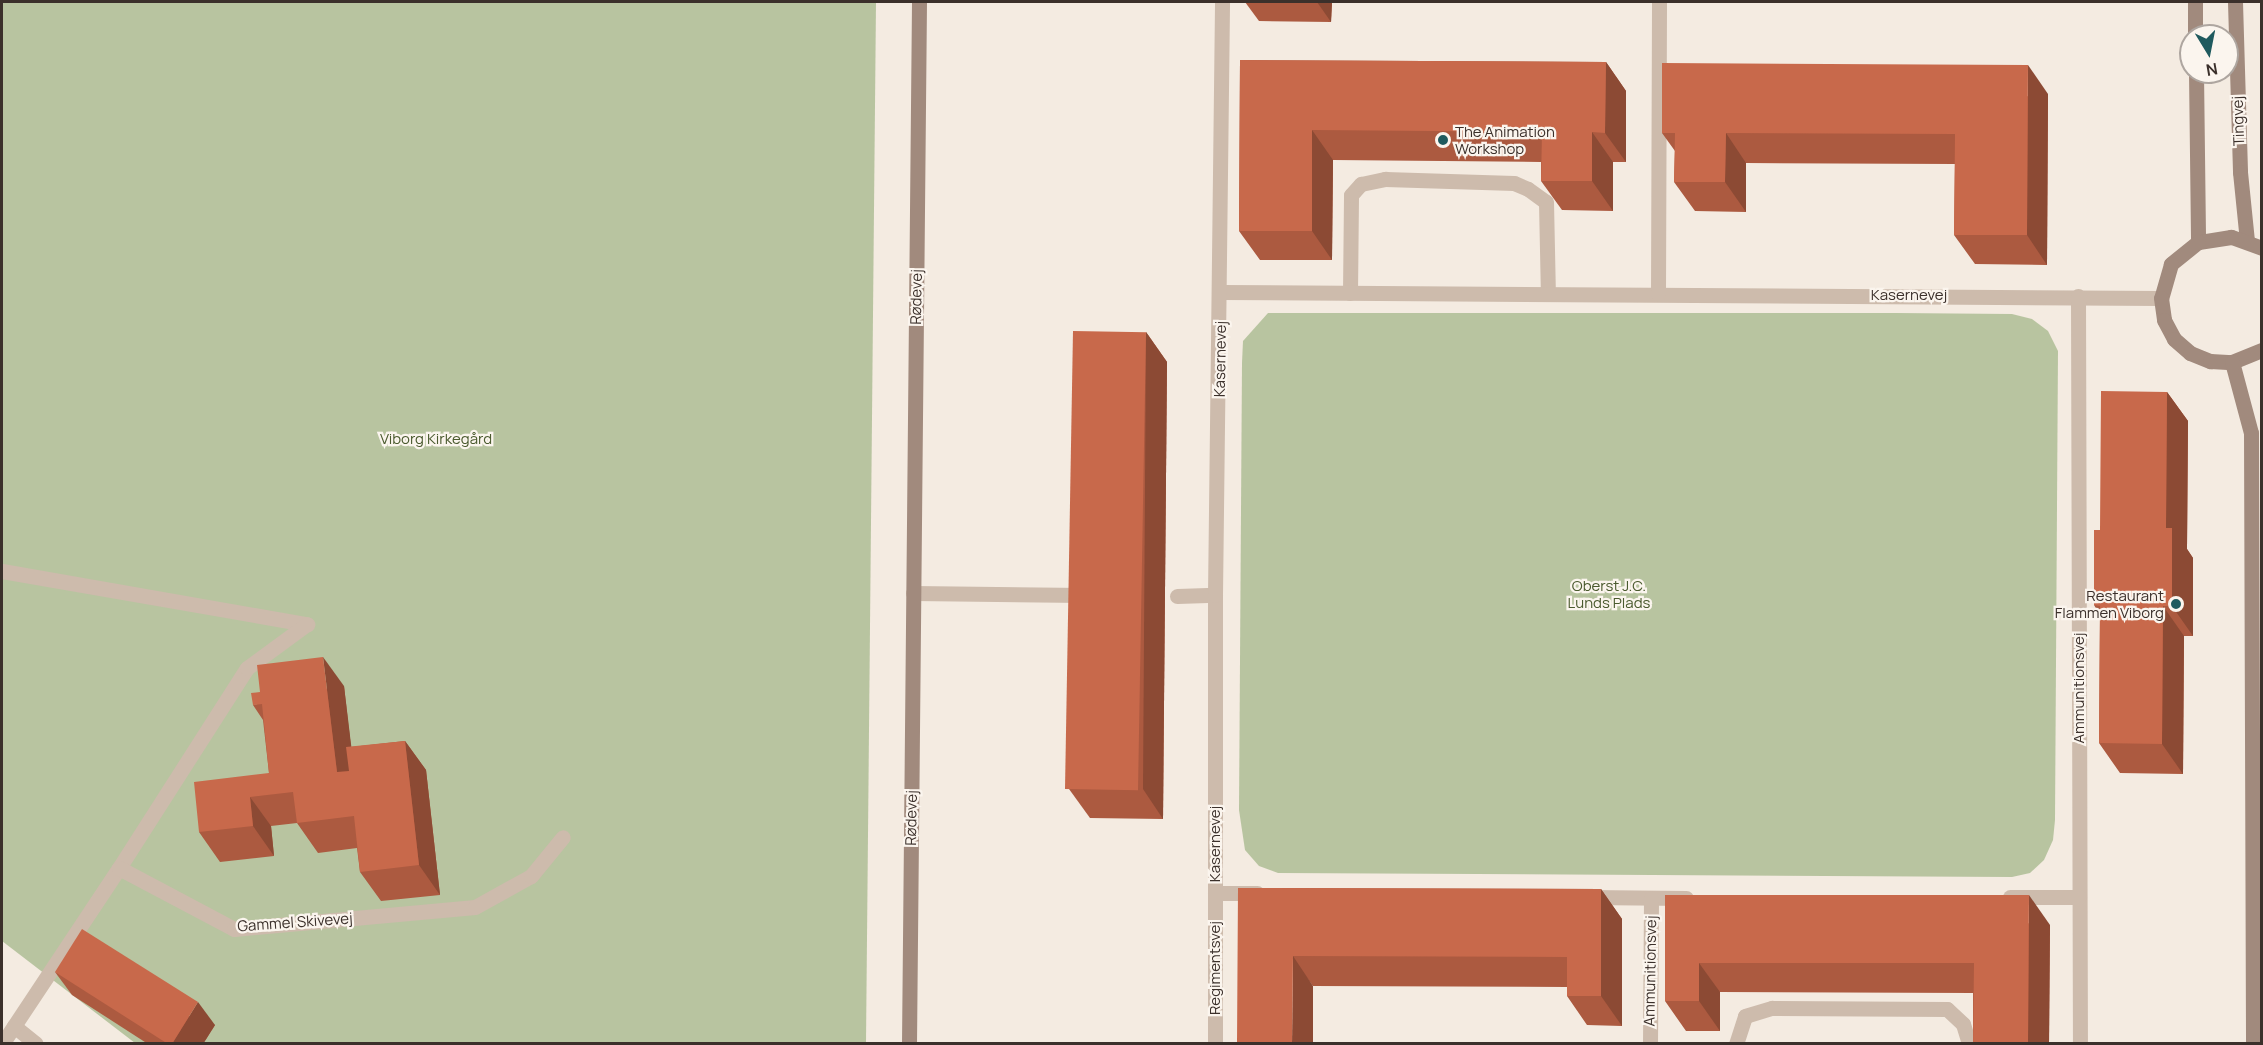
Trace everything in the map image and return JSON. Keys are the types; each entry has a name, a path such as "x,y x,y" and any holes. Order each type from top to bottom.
{"street":[{"name":"Rødevej","path":"909,1044 919,2"},
{"name":"Kasernevej","path":"1222,2 1221,292 1215,595 1215,893 1274,894"},
{"path":"1658,294 1659,2"},
{"path":"2195,2 2195,24"},
{"name":"Tingvej","path":"2235,2 2240,172 2247,241"},
{"path":"2196,84 2198,242"},
{"path":"1350,293 1351,195 1361,184 1385,179 1514,183 1528,189 1546,202 1548,294"},
{"path":"2262,248 2247,241 2214,237 2198,242 2171,264 2161,298 2164,320 2182,346 2210,361 2232,362 2262,350"},
{"name":"Kasernevej","path":"1221,292 2161,298"},
{"name":"Ammunitionsvej","path":"2079,296 2080,1044"},
{"path":"2232,362 2256,432 2253,1044"},
{"path":"2,571 307,624 247,668 119,868 2,1044"},
{"path":"913,592 1083,595"},
{"path":"1177,596 1215,595"},
{"name":"Gammel Skivevej","path":"119,868 234,929 475,907 531,876 563,837"},
{"name":"Regimentsvej","path":"1215,893 1215,1044"},
{"path":"1569,897 1699,898"},
{"path":"1996,897 2079,897"},
{"name":"Ammunitionsvej","path":"1650,1044 1651,898"},
{"path":"1736,1044 1744,1016 1772,1008 1947,1009 1963,1024 1969,1044"},
{"path":"14,1026 36,1044"}],"green space":[{"name":"Viborg Kirkegård","path":"2,2 876,2 866,1043 135,1043 2,941"},
{"name":"Oberst J.C. Lunds Plads","path":"1268,313 1896,313 2012,314 2032,319 2048,331 2058,351 2055,820 2053,840 2044,860 2030,873 2012,877 1278,873 1259,866 1245,850 1239,810 1242,363 1243,341"}],"building":[{"path":"1240,60 1606,62 1605,133 1592,132 1592,181 1541,181 1542,132 1312,130 1312,231 1239,231"},
{"path":"1662,63 2028,65 2027,235 1954,235 1955,134 1726,133 1725,182 1674,182 1675,133 1662,133"},
{"path":"1073,331 1146,332 1138,790 1065,789"},
{"path":"2101,391 2167,392 2166,528 2172,528 2172,606 2163,606 2162,744 2099,743 2100,606 2094,605 2094,530 2100,530"},
{"path":"323,657 337,772 349,771 346,747 405,741 419,865 360,872 354,816 297,823 293,792 250,797 253,826 199,832 194,782 269,773 262,704 253,705 251,693 260,692 257,665"},
{"path":"1238,888 1601,889 1601,996 1567,996 1567,957 1293,956 1292,1044 1237,1044"},
{"path":"1665,895 2029,895 2028,1044 1973,1044 1974,963 1699,963 1699,1001 1665,1001"},
{"path":"82,929 198,1002 172,1044 168,1044 55,972"},
{"path":"1581,1042 1613,1042 1613,1044 1581,1044"},
{"path":"1680,1042 1712,1042 1712,1044 1680,1044"}],"place":[{"name":"The Animation Workshop","path":"1443,140"},
{"name":"Restaurant Flammen Viborg","path":"2176,604"}]}
